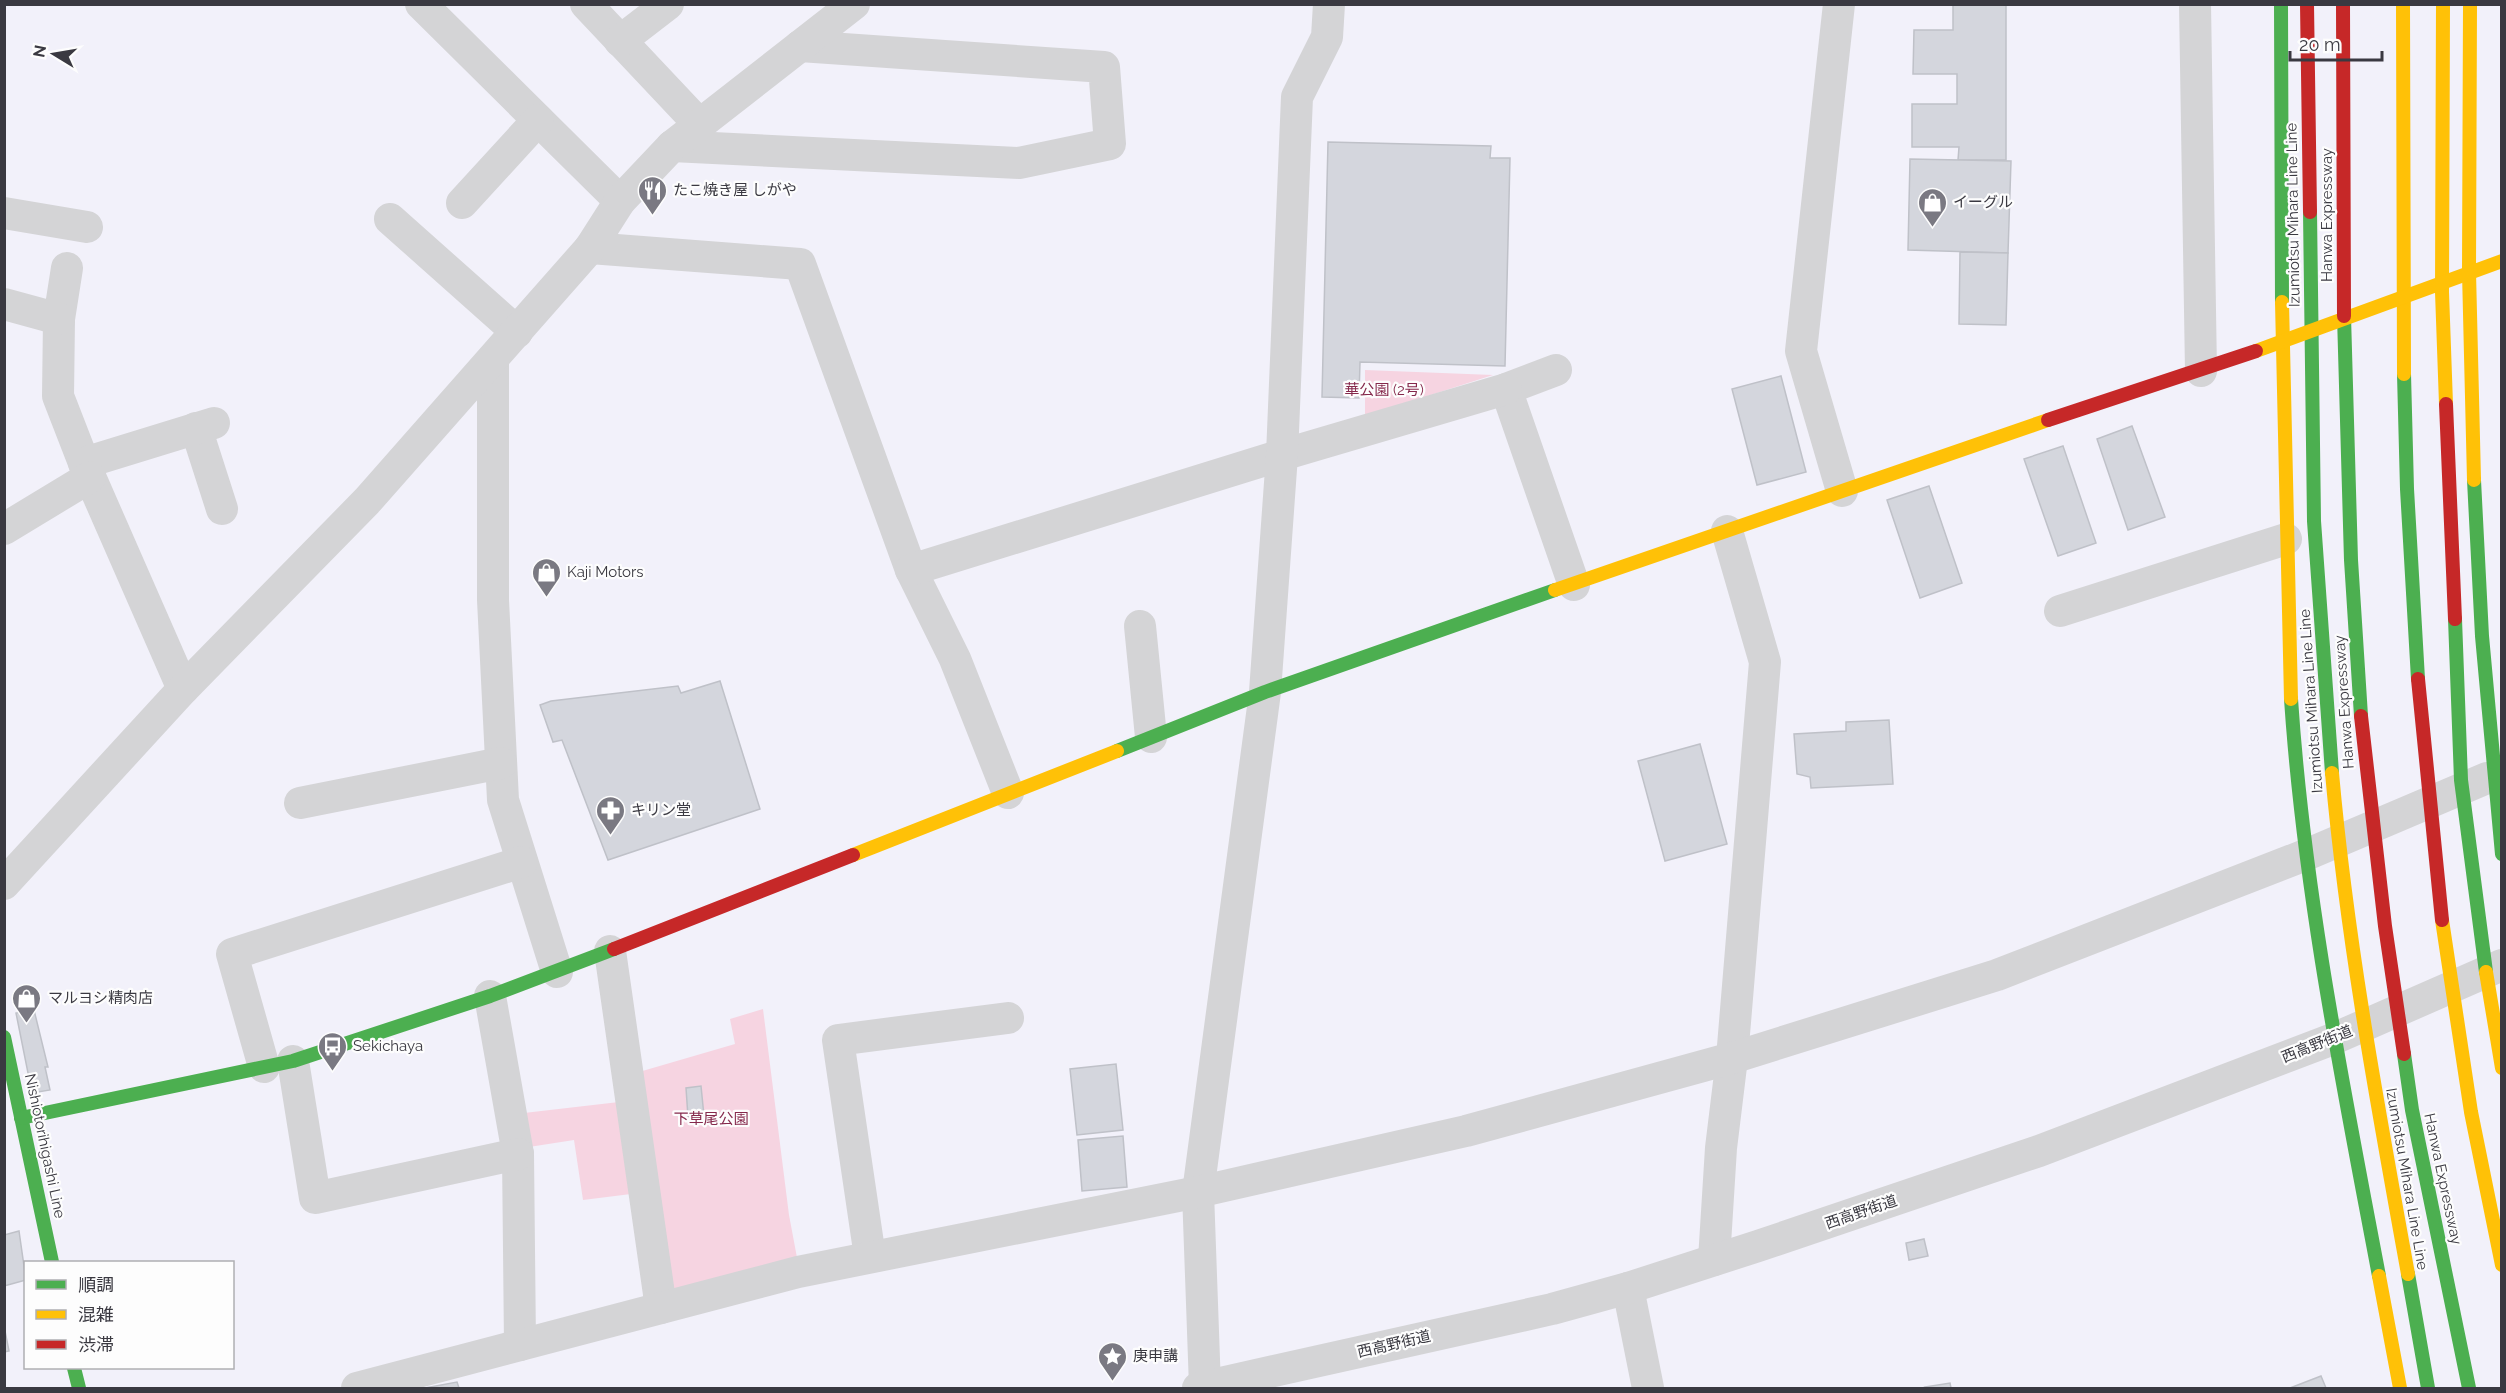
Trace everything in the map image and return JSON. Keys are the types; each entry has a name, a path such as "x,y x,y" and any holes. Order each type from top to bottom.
{"main road":[{"path":"2281,4 2281,343 2289,670 2294,743 2333,1039 2400,1389"},
{"name":"Izumiotsu Mihara Line Line","path":"2307,4 2314,521 2330,746 2339,848 2364,1029 2428,1389"},
{"name":"Hanwa Expressway","path":"2343,4 2344,381 2361,737 2412,1110 2469,1389"},
{"path":"2403,4 2404,376 2410,558 2422,733 2442,918 2467,1091 2502,1264"},
{"path":"2443,4 2442,292 2461,780 2485,963 2502,1068"},
{"path":"2470,4 2469,272 2476,519 2502,854"},
{"path":"21,1118 278,1064 490,996 557,972 1265,693 1842,490 2281,343 2502,261"},
{"name":"Nishiotorihigashi Line","path":"4,1037 52,1261"},
{"path":"74,1369 79,1389"}],"street":[{"path":"421,4 620,201"},
{"path":"586,4 700,124"},
{"path":"620,41 668,4"},
{"path":"4,884 183,689 367,501 590,248 620,201 672,146 854,4"},
{"path":"1201,1388 1198,1192 1265,693 1282,455 1296,97 1327,37 1329,4"},
{"path":"1839,4 1801,351 1842,490"},
{"path":"2195,4 2200,371"},
{"path":"672,146 1019,163 1110,144 1104,67 800,46"},
{"path":"462,202 538,120"},
{"path":"4,213 87,227"},
{"path":"390,219 517,332"},
{"path":"590,248 800,264 911,570 955,659 1008,793"},
{"path":"67,268 59,319 58,396 87,470 183,689"},
{"path":"4,304 59,319"},
{"path":"493,359 493,600 503,800 557,972"},
{"path":"911,570 1282,455 1506,389 1556,370"},
{"path":"1506,389 1574,585"},
{"path":"4,529 87,470 205,425 222,509"},
{"path":"1714,1260 1721,1148 1732,1058 1765,662 1727,531"},
{"path":"2060,611 2286,539"},
{"path":"1140,626 1151,737"},
{"path":"300,803 501,763"},
{"path":"357,1389 798,1272 1198,1192 1466,1131 1732,1058 1997,975 2308,854 2497,774"},
{"path":"518,1154 315,1198 278,1064 232,954 522,862"},
{"path":"610,951 661,1308"},
{"name":"西高野街道","path":"1201,1388 1254,1382 1628,1288 2004,1164 2333,1039 2502,965"},
{"path":"490,996 518,1154 520,1345"},
{"path":"870,1257 838,1040 1008,1018"},
{"path":"1628,1288 1648,1389"}],"green space":[{"name":"華公園 (2号)","path":"1365,370 1493,375 1365,416"},
{"name":"下草尾公園","path":"763,1009 789,1215 798,1263 673,1295 639,1072 735,1044 730,1019"},
{"path":"619,1102 631,1194 583,1200 574,1140 529,1147 524,1113"}],"building":[{"path":"1953,4 2006,4 2006,160 1958,160 1959,147 1912,147 1912,104 1957,104 1957,74 1913,74 1914,30 1953,30"},
{"path":"1328,142 1491,146 1490,158 1510,158 1505,366 1360,362 1359,398 1322,397"},
{"path":"1910,159 2011,161 2008,253 1908,250"},
{"path":"1960,252 2008,253 2006,325 1959,324"},
{"path":"1781,376 1806,472 1757,485 1732,389"},
{"path":"2132,426 2165,517 2128,530 2097,439"},
{"path":"2063,446 2096,543 2058,556 2024,459"},
{"path":"1929,486 1962,583 1920,598 1887,500"},
{"path":"720,681 760,809 608,860 562,740 553,742 540,705 551,701 678,686 681,693"},
{"path":"1889,720 1893,784 1811,788 1810,777 1797,774 1794,734 1846,731 1846,722"},
{"path":"1700,744 1727,844 1665,861 1638,761"},
{"path":"34,1010 48,1067 45,1067 50,1090 32,1093 16,1013"},
{"path":"1116,1064 1123,1130 1077,1135 1070,1069"},
{"path":"701,1086 704,1116 688,1117 686,1088"},
{"path":"1123,1136 1127,1187 1082,1191 1078,1140"},
{"path":"19,1231 24,1281 4,1286 4,1235"},
{"path":"1924,1239 1928,1256 1909,1260 1906,1243"},
{"path":"4,1332 9,1351 4,1352"},
{"path":"2321,1376 2326,1388 2290,1388"},
{"path":"457,1382 459,1388 425,1388"},
{"path":"1950,1383 1951,1388 1925,1387"}],"traffic: fast":[{"path":"2281,4 2282,302"},
{"path":"2310,212 2314,521 2332,773"},
{"path":"2344,316 2351,560 2361,716"},
{"path":"2404,374 2407,489 2418,679"},
{"path":"2474,480 2482,636 2502,854"},
{"path":"1117,751 1265,692 1555,590"},
{"path":"2455,619 2461,780 2486,972"},
{"path":"2291,699 2305,844 2326,989 2379,1276"},
{"path":"21,1118 293,1061 490,996 614,949"},
{"path":"4,1037 52,1261"},
{"path":"2404,1054 2412,1110 2469,1388"},
{"path":"2408,1274 2428,1388"},
{"path":"74,1369 79,1388"}],"traffic: slow":[{"path":"2403,4 2404,374"},
{"path":"2443,4 2442,292 2446,404"},
{"path":"2470,4 2469,272 2474,480"},
{"path":"2256,351 2502,261"},
{"path":"2282,302 2291,699"},
{"path":"1555,590 2048,420"},
{"path":"853,855 1117,751"},
{"path":"2332,773 2355,962 2408,1274"},
{"path":"2442,920 2471,1112 2502,1265"},
{"path":"2486,972 2502,1068"},
{"path":"2379,1276 2400,1388"}],"traffic: jam":[{"path":"2307,4 2310,212"},
{"path":"2343,4 2344,316"},
{"path":"2048,420 2256,351"},
{"path":"2446,404 2455,619"},
{"path":"2418,679 2442,920"},
{"path":"2361,716 2385,926 2404,1054"},
{"path":"614,949 853,855"}],"place":[{"name":"たこ焼き屋 しがや","path":"652,216"},
{"name":"イーグル","path":"1932,228"},
{"name":"Kaji Motors","path":"546,598"},
{"name":"キリン堂","path":"610,836"},
{"name":"マルヨシ精肉店","path":"27,1024"},
{"name":"Sekichaya","path":"332,1072"},
{"name":"庚申講","path":"1112,1382"}]}
